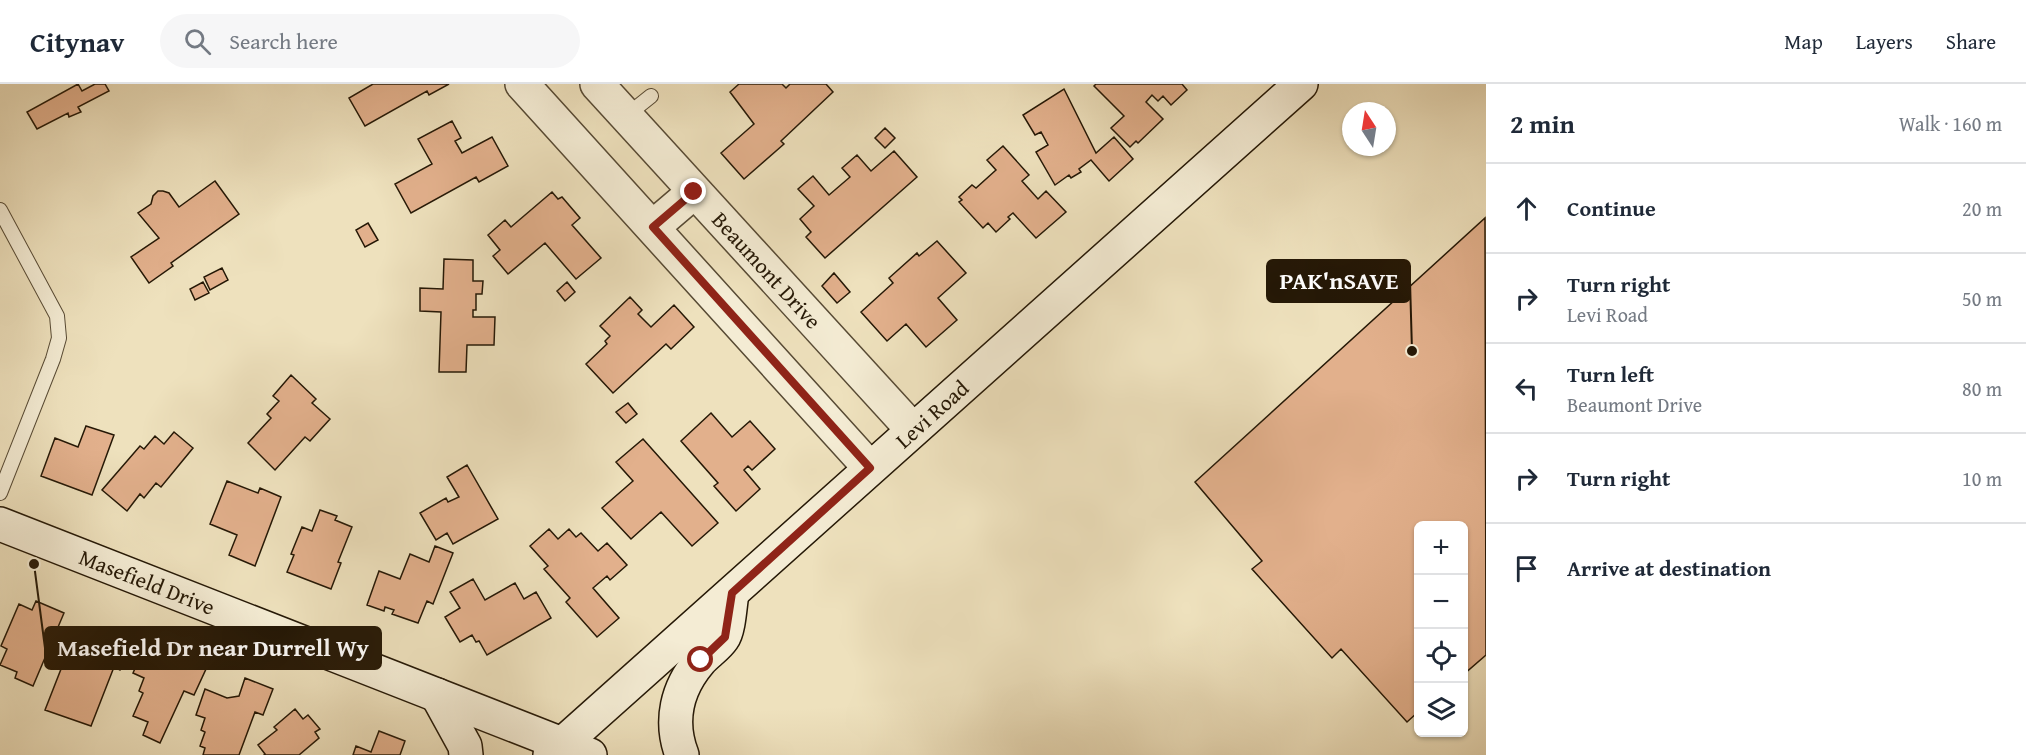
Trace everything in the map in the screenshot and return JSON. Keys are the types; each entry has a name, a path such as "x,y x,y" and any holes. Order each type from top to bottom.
{"main road":[{"path":"522,84 870,468"},
{"name":"Beaumont Drive","path":"597,84 913,430"},
{"name":"Levi Road","path":"568,751 732,593 1301,84"},
{"path":"653,227 694,192"},
{"name":"Masefield Drive","path":"0,524 437,695 568,751"},
{"path":"682,755 676,728 678,698 685,680 701,660 725,637 732,593"},
{"path":"437,695 465,746 466,755"}],"lane":[{"path":"626,116 651,96"},
{"path":"0,210 57,316 59,338 53,359 0,493"}],"building":[{"path":"78,84 82,91 95,84 105,84 109,91 78,107 81,112 69,117 68,113 37,129 27,112"},
{"path":"373,84 449,84 429,95 427,91 365,126 349,98"},
{"path":"739,84 782,84 786,88 790,84 826,84 833,92 781,141 784,144 744,179 721,153 754,124 730,92"},
{"path":"1096,84 1182,84 1187,90 1171,105 1163,96 1158,101 1152,95 1146,102 1163,119 1138,143 1136,141 1130,147 1111,128 1124,116 1094,86"},
{"path":"1064,89 1096,153 1114,137 1133,159 1109,181 1091,160 1079,169 1081,172 1071,178 1069,175 1055,185 1036,152 1048,145 1041,132 1035,135 1023,115"},
{"path":"452,121 461,138 455,141 462,153 492,137 508,166 479,182 476,177 411,213 395,184 432,164 418,139"},
{"path":"885,128 895,138 885,148 875,138"},
{"path":"1003,146 1029,175 1022,181 1038,199 1046,191 1066,212 1036,238 1013,213 996,232 988,223 983,228 959,202 962,200 959,197 972,185 976,188 996,170 987,160"},
{"path":"894,151 917,177 825,258 806,237 811,232 800,219 814,206 798,189 813,176 829,195 850,177 842,168 857,155 871,171"},
{"path":"215,181 239,214 171,263 173,266 149,283 131,257 159,238 138,213 151,204 153,196 158,191 169,193 179,207"},
{"path":"552,192 558,199 562,197 580,218 572,225 601,258 576,279 545,243 508,274 493,256 500,250 488,235 505,220 511,227"},
{"path":"1485,218 1486,655 1468,671 1468,521 1414,521 1414,716 1407,722 1341,649 1332,658 1252,569 1262,561 1195,482"},
{"path":"368,223 378,240 365,247 356,230"},
{"path":"937,241 966,273 938,298 957,320 926,347 906,324 887,341 861,312 893,283 889,278 917,253 919,256"},
{"path":"444,259 473,260 473,281 483,281 482,294 476,294 476,310 473,310 473,317 495,317 494,345 467,345 466,372 439,372 441,312 420,311 420,288 443,289"},
{"path":"222,268 228,280 210,290 204,277"},
{"path":"834,273 850,292 837,303 822,286"},
{"path":"203,282 209,293 195,300 190,289"},
{"path":"567,282 575,292 565,301 557,291"},
{"path":"630,297 642,310 638,314 651,327 674,305 694,327 671,349 666,344 613,393 586,364 607,344 605,341 610,336 600,326"},
{"path":"291,375 316,399 312,403 330,419 310,441 305,437 275,470 248,443 271,418 267,414 279,401 273,396"},
{"path":"628,403 637,414 626,423 616,412"},
{"path":"711,413 732,437 750,421 775,449 752,470 748,466 744,470 760,489 736,511 714,486 718,483 681,441"},
{"path":"86,426 114,435 92,495 41,476 55,438 78,447"},
{"path":"174,432 193,448 161,487 156,483 144,498 140,494 127,511 102,490 140,446 144,449 155,436 164,444"},
{"path":"643,439 718,523 692,546 661,512 631,539 602,508 633,481 616,462"},
{"path":"467,465 498,519 453,544 447,533 436,540 420,513 446,498 448,502 459,497 447,477"},
{"path":"227,481 258,493 260,488 281,497 255,566 229,555 237,535 210,524"},
{"path":"320,510 337,516 335,520 352,527 338,562 341,563 331,589 287,572 294,555 291,554 302,527 312,531"},
{"path":"549,529 558,539 569,529 576,537 581,533 598,551 607,543 627,565 610,580 607,576 593,588 619,618 597,637 566,602 570,598 544,569 548,566 530,546"},
{"path":"435,546 453,553 433,604 427,601 418,623 392,614 394,610 385,607 384,611 367,605 379,571 400,579 410,554 429,562"},
{"path":"473,579 485,600 515,583 524,599 536,592 551,618 487,655 479,641 476,642 472,635 460,642 445,617 460,608 450,592"},
{"path":"36,601 64,613 33,686 15,678 17,672 0,665 7,649 1,646 19,604 32,610"},
{"path":"103,632 131,642 120,670 114,667 91,726 45,710 61,669 57,667 67,641 95,652"},
{"path":"143,650 172,663 175,655 206,669 194,695 184,691 160,743 143,735 148,722 133,716 143,693 139,691 144,678 133,673"},
{"path":"245,678 273,689 263,715 255,712 239,755 203,755 205,748 200,746 205,732 201,730 205,718 196,715 205,689 227,698 239,696"},
{"path":"295,709 303,719 308,715 320,729 315,732 319,738 299,755 264,755 258,745 277,730 274,727"},
{"path":"379,731 405,741 400,755 353,755 356,746 371,752"}],"place":[{"name":"PAK'nSAVE","path":"1412,351"},
{"name":"Masefield Dr near Durrell Wy","path":"34,564"}],"route":[{"path":"694,192 653,227 870,468 732,593 725,637 701,660"}]}
